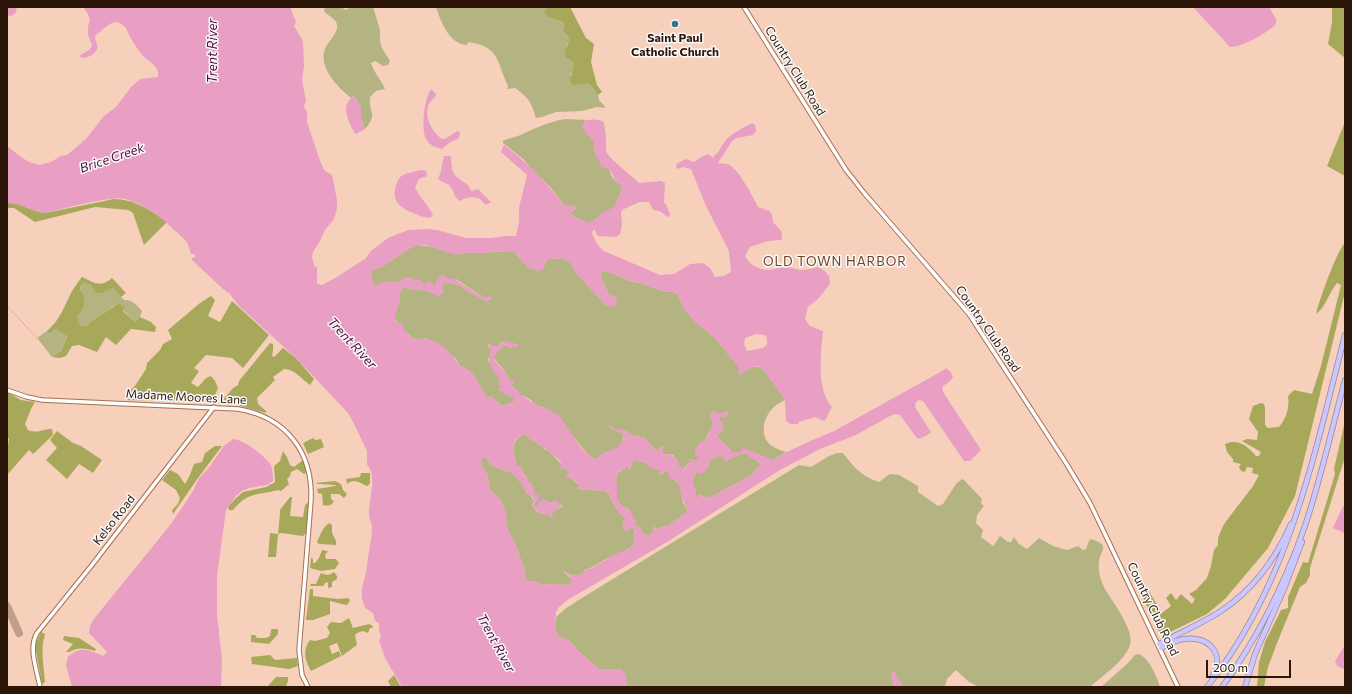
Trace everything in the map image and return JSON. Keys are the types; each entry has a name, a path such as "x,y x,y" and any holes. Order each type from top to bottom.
{"highway":[{"path":"1206,687 1225,664 1256,613 1281,560 1303,496 1345,335"},
{"path":"1222,687 1246,652 1270,609 1286,575 1317,486 1345,380"},
{"path":"1160,646 1221,611 1249,587 1277,550 1303,496"},
{"path":"1245,687 1258,646 1281,597 1298,554 1304,526"},
{"path":"1160,646 1185,638 1200,640 1209,645 1217,655 1217,665 1214,674 1206,687"}],"street":[{"name":"Country Club Road","path":"744,7 846,170 861,190 961,304 995,354 1086,497 1160,646 1178,687"},
{"name":"Madame Moores Lane","path":"7,390 27,397 42,400 214,407 247,410 270,419 290,435 301,450 310,477 311,500 299,650 302,675 308,687"},
{"name":"Kelso Road","path":"40,687 33,646 34,637 92,565 214,407"}],"green space":[{"path":"325,7 342,7 347,10 348,8 350,9 349,7 373,7 380,30 380,41 382,48 390,61 388,65 383,66 375,61 371,63 385,89 376,91 370,97 372,116 365,129 361,119 361,108 357,99 353,96 351,98 335,83 324,63 326,46 335,34 337,27 335,20 324,11"},
{"path":"436,7 548,7 546,9 558,20 563,22 564,28 562,31 570,40 566,46 566,58 574,63 574,69 570,75 589,83 598,95 599,100 606,108 597,107 582,111 556,112 536,118 531,104 523,94 515,88 507,89 508,86 499,62 492,51 478,44 468,42 467,45 455,41 443,25"},
{"path":"565,119 587,120 584,122 588,135 594,142 596,154 609,169 613,178 623,186 618,202 615,206 588,224 570,214 577,207 564,205 551,188 523,159 503,143 503,141 507,139 518,136 535,128"},
{"path":"417,245 480,253 514,252 529,268 543,269 548,259 563,258 571,263 577,274 607,306 609,295 601,278 600,270 662,291 674,292 678,295 685,310 696,322 715,338 738,366 741,375 748,369 755,367 761,368 767,372 772,379 785,400 775,406 768,414 764,423 764,432 770,445 786,452 773,460 754,453 732,452 717,436 723,428 718,419 720,417 725,417 729,413 718,414 713,410 713,413 710,414 714,426 709,432 705,441 701,442 695,451 699,458 697,461 689,459 689,463 682,470 677,465 678,460 675,459 673,455 663,454 662,446 656,451 645,438 632,435 624,430 615,430 624,435 621,445 614,450 604,453 596,459 590,457 554,413 535,405 531,400 520,394 511,385 514,380 509,380 507,374 493,356 504,346 507,345 510,348 518,345 502,342 498,346 494,347 488,344 488,348 492,348 488,360 500,379 500,387 515,399 514,402 502,406 491,396 487,398 474,376 460,366 456,359 426,338 417,340 399,325 395,318 394,312 399,301 399,294 404,287 428,291 438,296 444,282 459,285 487,301 492,297 485,298 457,280 458,279 437,281 435,286 425,285 419,280 412,280 411,277 400,282 373,286 371,271 380,268"},
{"path":"83,283 91,285 102,293 113,288 124,300 132,301 142,311 140,317 135,322 123,310 115,305 87,325 82,326 77,317 83,307 81,286"},
{"path":"56,329 67,335 61,351 52,357 37,338 47,331 49,332"},
{"path":"524,434 549,451 568,471 569,474 567,476 580,485 578,489 605,491 611,495 610,499 627,521 623,520 630,528 636,528 634,545 628,549 584,570 583,573 579,575 573,575 563,571 573,579 569,585 540,584 537,581 530,582 526,579 518,550 507,528 501,500 490,490 487,474 482,466 482,458 485,457 492,465 502,470 511,472 523,485 527,494 529,493 534,501 532,506 538,512 546,515 563,506 555,501 551,503 541,501 537,507 534,506 537,496 535,497 535,491 531,484 516,466 514,452 514,444 519,437"},
{"path":"747,453 761,464 750,476 709,498 700,495 695,500 696,492 693,485 693,479 696,472 708,468 709,461 717,456 722,456 725,459"},
{"path":"837,453 843,453 858,470 873,480 879,482 890,474 899,475 918,486 918,492 938,506 943,504 956,484 962,479 964,480 982,499 981,503 984,506 977,515 976,523 983,530 981,537 993,546 1000,536 1008,542 1011,542 1014,537 1019,544 1027,549 1039,538 1053,546 1067,550 1078,546 1083,550 1086,549 1091,539 1097,541 1103,546 1100,557 1099,571 1103,585 1126,623 1131,638 1130,645 1123,657 1113,668 1090,687 979,687 969,682 956,670 947,679 945,687 903,687 894,672 891,674 894,686 897,687 627,687 621,669 599,669 576,649 573,644 566,639 561,638 557,634 555,627 556,617 577,601 799,465 811,467"},
{"path":"635,459 659,470 661,475 664,472 669,472 674,480 680,485 683,502 688,511 668,526 656,529 654,526 654,531 650,536 643,534 640,528 634,525 634,519 632,520 629,509 623,507 617,500 617,483 615,482 618,472 628,466 630,470"},
{"path":"1138,654 1149,663 1155,673 1160,687 1101,687 1135,655"}],"shaded area":[{"path":"548,7 570,7 586,38 594,44 591,62 597,85 602,92 598,95 589,83 573,85 570,81 574,63 566,58 565,51 570,40 562,31 564,28 563,22 547,16 544,12"},
{"path":"1332,7 1345,7 1345,58 1328,44 1332,22"},
{"path":"1345,122 1345,176 1327,166"},
{"path":"114,199 136,203 167,222 144,245 133,213 128,210 95,207 35,222 14,208 7,208 7,203 12,203 45,213"},
{"path":"1345,243 1345,292 1295,496 1268,548 1225,599 1207,614 1164,635 1159,632 1138,587 1144,583 1162,613 1171,606 1166,598 1171,593 1176,600 1181,594 1192,604 1195,599 1189,594 1196,590 1207,578 1214,550 1218,545 1218,538 1223,526 1253,486 1259,475 1252,473 1253,468 1247,467 1245,472 1241,471 1239,467 1241,464 1233,462 1233,459 1227,452 1225,444 1235,442 1243,444 1256,456 1259,456 1261,452 1242,441 1247,439 1257,440 1258,432 1249,419 1253,406 1261,403 1264,404 1265,425 1268,428 1279,427 1287,413 1288,396 1294,390 1312,394 1321,366 1341,285 1337,283 1316,314 1333,265"},
{"path":"82,277 97,284 104,283 112,278 126,293 121,297 113,288 102,293 96,293 91,285 83,283 80,289 83,296 84,306 77,317 82,326 87,325 119,303 124,307 123,311 135,322 140,317 151,322 156,327 155,332 131,329 116,345 106,337 97,352 79,345 72,346 66,356 60,358 52,357 61,351 67,336 56,329 49,333 47,331 58,318 72,291"},
{"path":"211,296 215,300 208,316 220,322 232,301 269,335 243,368 232,358 206,355 194,368 199,371 191,383 198,387 206,378 211,376 215,381 218,388 212,402 127,400 129,391 135,386 146,369 147,363 160,350 163,344 172,339 168,330 200,303"},
{"path":"270,343 273,344 272,356 274,357 283,348 297,359 314,379 310,385 295,372 284,369 273,377 275,380 257,398 258,404 266,411 266,413 237,405 222,404 221,402 233,388 238,385 239,381"},
{"path":"7,392 21,400 35,402 25,424 28,430 37,431 52,429 53,435 33,454 29,450 7,475 7,451 9,439 7,437"},
{"path":"1345,421 1345,457 1310,568 1310,575 1306,583 1300,587 1277,643 1268,667 1264,687 1257,687 1259,662 1265,642 1281,610 1288,608 1288,597 1303,562 1308,563 1335,474 1334,469"},
{"path":"57,431 73,443 81,446 102,460 93,473 79,464 67,479 46,460 57,448 50,440"},
{"path":"313,438 315,440 321,439 324,447 308,454 303,443"},
{"path":"215,446 222,446 173,514 172,510 178,504 180,498 176,490 162,480 170,470 178,474 185,484 194,464 202,462 205,453"},
{"path":"283,451 290,465 294,467 303,460 308,471 304,474 297,469 291,472 287,479 289,484 281,491 278,490 253,495 244,500 233,510 229,510 228,507 243,492 266,487 275,482 274,466 280,461"},
{"path":"361,473 370,473 370,483 368,486 355,481 347,484 346,479 360,477"},
{"path":"335,481 341,484 343,490 347,494 344,498 339,494 331,494 331,499 334,501 333,503 327,506 323,505 322,494 318,493 317,489 336,485 315,483"},
{"path":"290,497 292,497 290,516 303,517 305,505 309,502 308,531 303,536 281,533 278,534 280,510"},
{"path":"329,523 332,525 332,533 336,541 336,545 319,544 317,542 325,527"},
{"path":"270,533 278,534 276,557 268,557"},
{"path":"322,550 328,551 325,555 326,559 336,559 339,563 335,569 321,571 310,568 311,558 313,559 313,563 315,563"},
{"path":"334,572 337,579 332,582 332,587 328,588 328,583 326,582 323,586 310,586 311,584 316,584 321,573 328,575"},
{"path":"310,589 313,589 313,596 338,599 348,598 350,600 346,605 330,601 330,614 313,620 306,620"},
{"path":"349,618 353,628 369,624 373,626 370,628 368,633 363,631 357,633 355,635 357,645 342,656 337,643 329,646 332,654 339,651 341,656 311,671 305,656 306,648 310,640 315,641 327,638 330,633 327,627 331,622 341,623"},
{"path":"272,629 278,629 278,634 269,644 251,642 251,635 255,635 257,638 266,638 270,636"},
{"path":"41,632 45,634 43,652 45,682 42,684 35,645"},
{"path":"64,636 79,638 96,649 95,651 79,649 66,652 73,644 63,640"},
{"path":"270,655 275,660 297,658 298,666 289,669 252,664 251,657"},
{"path":"394,675 401,687 391,687 388,681"},
{"path":"276,677 288,677 286,687 267,687"}],"water":[{"path":"17,7 16,12 12,16 7,15 7,8"},
{"path":"83,7 290,7 296,22 294,26 303,41 304,66 302,80 306,101 304,106 307,112 307,122 324,170 332,175 337,200 337,208 334,219 325,230 313,252 312,258 315,267 317,267 317,284 322,285 366,258 371,251 388,238 408,230 437,230 466,238 516,236 519,221 519,208 527,175 501,152 504,145 521,158 536,173 564,205 577,207 570,214 588,223 598,218 601,213 614,207 620,195 622,186 607,167 605,169 600,166 600,160 595,156 594,142 581,127 587,120 594,119 604,122 606,152 617,164 639,183 661,181 665,183 664,203 666,204 670,214 669,217 657,210 653,210 649,202 639,202 622,210 622,225 620,234 616,237 598,236 595,230 593,230 592,233 597,244 604,251 660,275 674,274 690,264 703,263 710,268 715,277 724,276 731,272 729,251 706,206 691,169 683,167 677,169 676,164 686,159 694,162 709,154 713,158 728,138 739,130 753,123 756,131 753,135 737,138 732,141 718,163 727,164 736,171 753,196 758,207 769,211 772,214 773,222 782,232 782,239 780,240 768,241 750,247 745,256 749,262 763,270 773,270 784,266 802,270 818,267 829,276 830,284 818,299 808,307 805,319 810,326 823,331 821,360 822,381 827,399 832,407 824,421 815,417 799,422 798,424 791,424 786,421 785,400 762,368 753,366 739,375 738,366 715,338 696,323 685,310 675,292 662,291 641,283 629,281 612,273 600,271 601,278 609,295 616,296 617,303 614,307 607,306 577,274 570,263 563,258 548,259 543,269 538,271 529,268 514,252 467,253 456,255 425,245 417,245 380,268 371,271 373,285 387,281 400,282 404,278 411,277 412,280 421,280 421,283 424,285 428,281 432,282 434,286 440,276 445,275 446,278 453,280 457,278 457,281 485,298 493,297 487,302 459,285 445,282 443,286 444,292 437,296 428,291 404,287 399,294 400,301 396,313 395,312 395,321 403,324 403,328 416,340 426,338 436,342 448,350 460,366 469,370 475,376 487,398 491,396 502,406 514,402 515,399 505,395 504,391 501,392 498,389 500,387 500,379 490,365 489,357 492,348 487,348 487,345 498,346 506,341 518,344 517,347 510,348 507,345 504,346 493,356 509,380 514,380 514,383 511,385 535,404 546,409 550,409 554,413 558,414 580,446 590,456 596,459 603,453 618,447 624,437 622,433 611,428 609,424 615,429 624,430 632,435 645,438 656,451 661,446 663,448 663,454 670,454 679,461 678,465 683,470 689,463 689,459 697,461 698,458 695,451 701,442 705,441 711,427 714,426 710,414 713,413 713,409 718,414 727,411 729,413 725,417 720,417 718,419 723,428 717,436 732,452 740,452 744,448 773,460 795,448 834,431 944,370 945,368 950,371 953,377 942,387 943,392 981,450 970,461 964,461 923,401 919,400 916,402 915,407 931,432 926,436 918,439 900,415 895,414 890,416 856,435 820,449 780,470 667,542 569,599 559,607 556,612 555,627 557,634 561,638 566,639 573,644 576,649 599,669 621,669 626,674 627,687 402,687 385,658 379,640 381,637 379,623 375,621 373,613 364,606 362,598 362,588 372,532 369,510 372,475 367,465 367,451 348,413 297,359 239,306 230,294 192,260 192,258 195,257 195,254 191,254 184,239 150,210 125,199 108,199 45,213 17,204 7,203 7,146 29,162 39,165 51,162 61,156 67,155 86,139 104,116 116,107 131,87 140,79 158,77 156,67 139,51 126,28 122,24 115,22 109,24 96,35 95,38 97,48 93,54 84,58 79,56 89,50 92,46 88,34 90,18","holes":["756,334 765,335 767,338 767,345 763,348 747,351 744,344 745,338","524,434 549,451 561,462 560,468 565,468 569,474 565,478 568,479 571,477 580,485 578,489 605,491 611,495 610,499 626,520 623,520 624,529 627,532 630,528 636,529 636,532 633,534 634,545 627,550 615,554 594,567 583,571 583,573 579,575 572,575 562,570 573,579 569,585 540,584 537,581 530,581 526,579 518,550 507,528 507,516 504,511 505,507 503,507 501,500 490,490 487,474 482,466 482,458 485,457 492,465 502,470 511,472 523,485 527,494 529,493 534,499 534,503 532,505 534,510 536,511 536,509 538,512 546,515 550,514 549,517 551,518 554,514 551,513 563,505 555,501 551,503 542,498 537,507 534,506 540,496 538,494 535,497 535,491 531,483 527,481 528,477 526,478 521,472 523,470 521,467 516,466 513,447 515,440","747,453 749,457 761,464 750,476 709,498 700,495 695,500 696,492 693,485 693,479 696,472 701,474 705,472 709,461 717,456 722,456 726,462 733,457","635,460 638,462 642,461 652,469 659,470 661,475 664,472 669,472 668,475 670,479 674,480 680,485 679,490 688,511 668,526 656,529 654,526 652,529 654,531 650,536 643,534 640,528 635,525 636,520 634,518 632,519 633,514 629,509 623,507 617,500 617,483 615,481 618,472 627,467 630,471 632,463"]},
{"path":"1193,7 1269,7 1276,19 1276,24 1254,39 1241,45 1230,47"},
{"path":"431,89 436,94 429,104 427,114 435,133 442,139 447,138 459,131 460,133 459,138 449,143 442,149 431,145 427,141 424,134 425,107"},
{"path":"353,96 357,99 361,108 361,119 365,129 356,134 351,126 346,110 347,104"},
{"path":"444,156 451,157 453,172 468,185 471,191 478,189 491,202 486,205 476,197 466,198 460,201 458,200 449,185 438,179"},
{"path":"421,170 426,171 427,176 419,179 415,187 427,204 433,216 429,217 413,213 404,208 397,202 395,197 396,186 400,177 405,174"},
{"path":"233,439 248,445 268,461 272,467 273,481 267,485 249,488 242,491 236,496 226,510 217,576 217,615 222,659 221,687 72,687 66,665 68,657 72,653 80,650 94,652 103,656 107,652 89,633 93,620 171,524 193,491 199,478 208,469 223,447"},
{"path":"1343,506 1345,507 1345,533 1333,528"},
{"path":"1345,645 1344,669 1337,666 1335,661"},
{"path":"894,671 903,687 894,686 891,674"}],"waterway":[{"path":"7,306 37,338"}],"taxiway":[{"path":"7,606 19,633"}],"place":[{"name":"Saint Paul Catholic Church","path":"675,24"}],"district":[{"name":"OLD TOWN HARBOR","path":"835,262"}],"water label":[{"name":"Trent River","path":"213,51"},
{"name":"Brice Creek","path":"112,158"},
{"name":"Trent River","path":"352,343"},
{"name":"Trent River","path":"496,643"}]}
